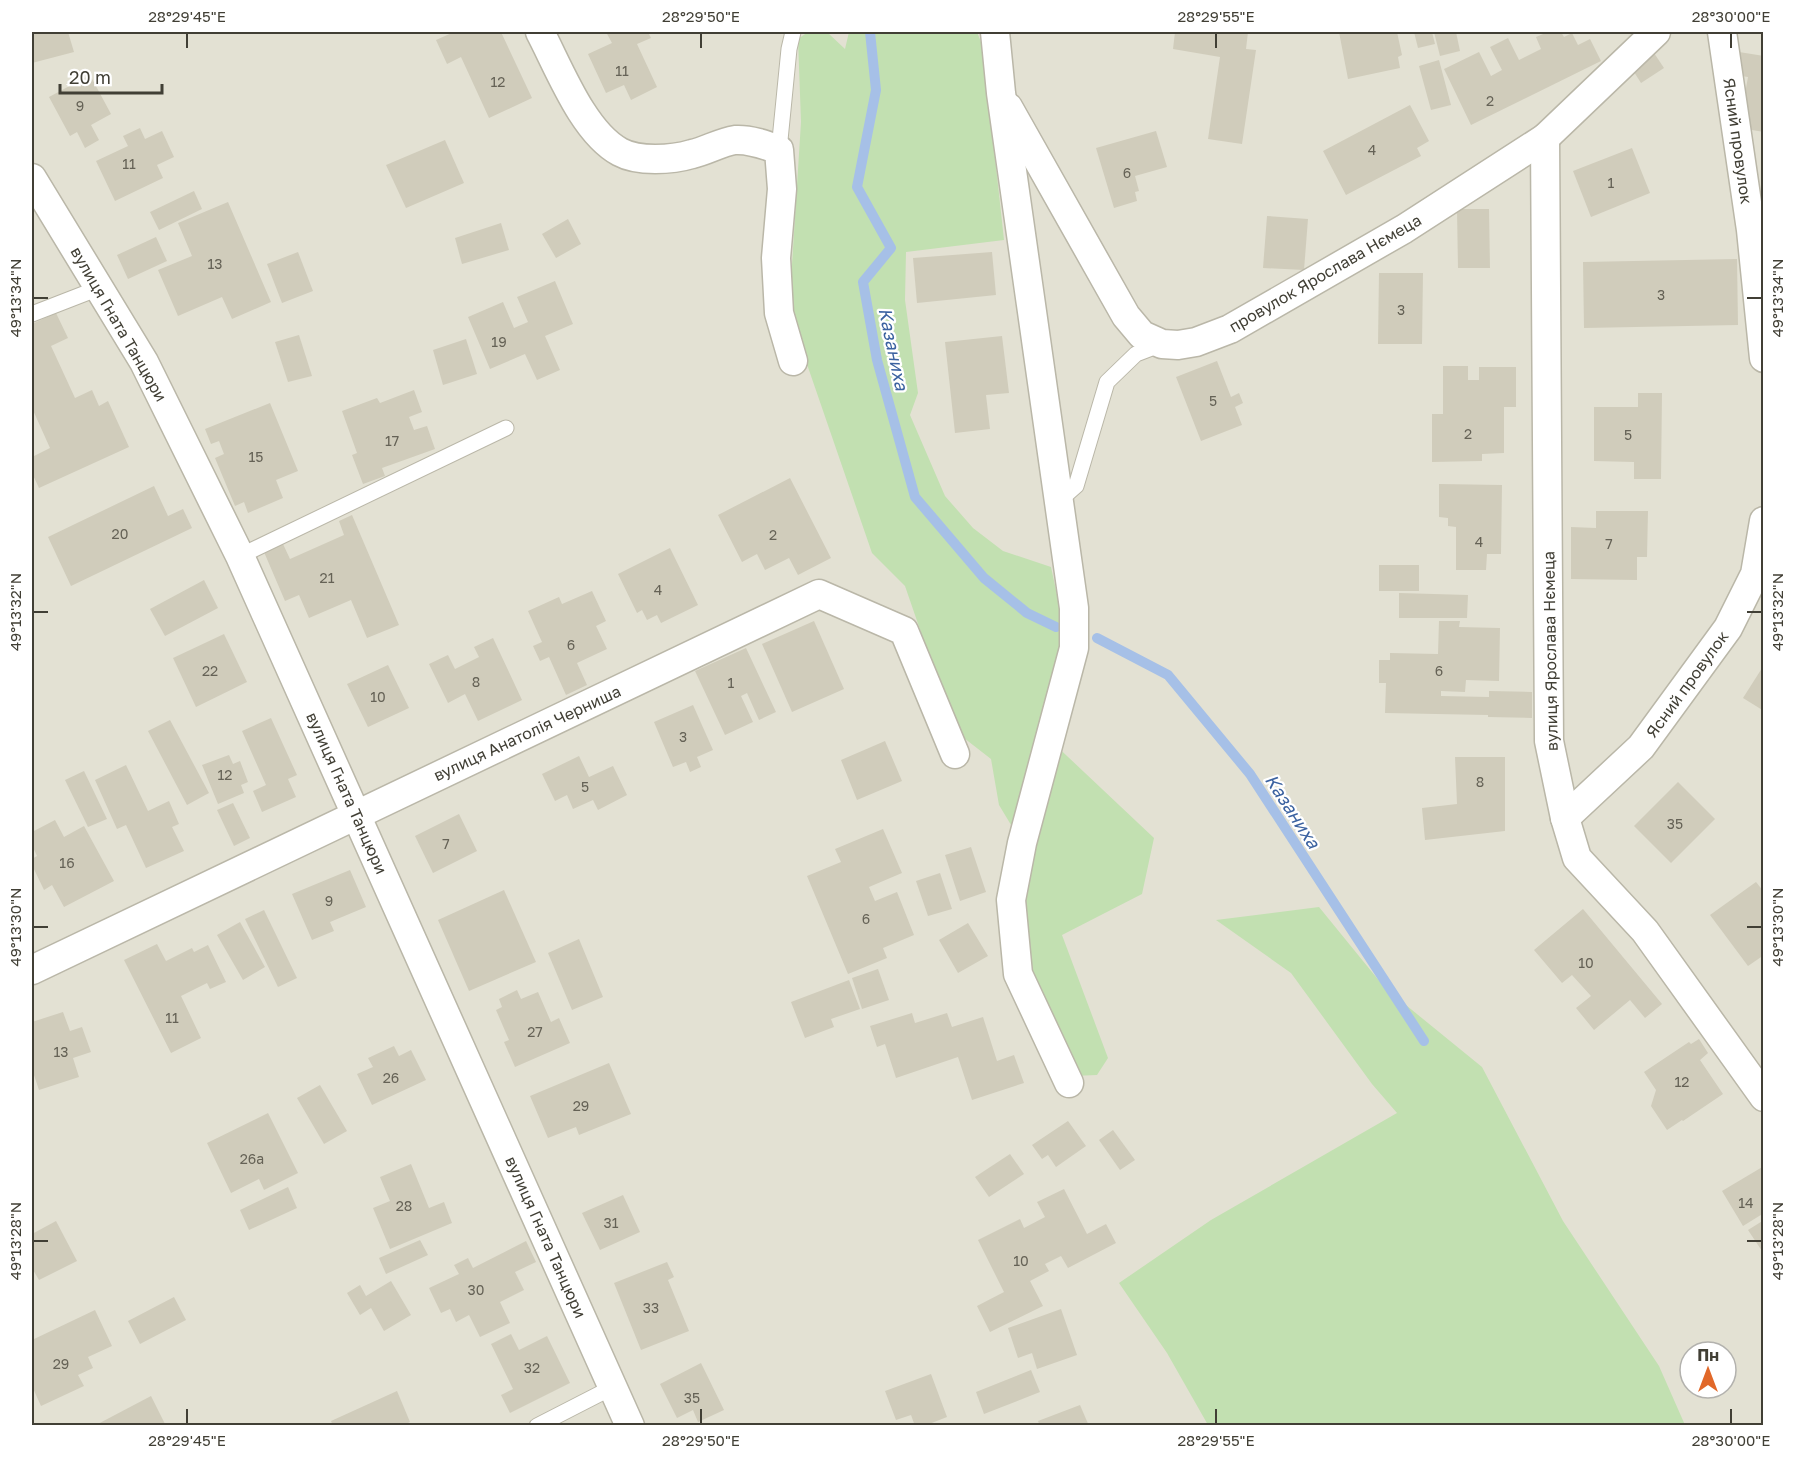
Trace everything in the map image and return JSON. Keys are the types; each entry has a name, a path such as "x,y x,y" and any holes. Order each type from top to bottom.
{"street":[{"path":"540,32 583,115 606,143 621,153 648,159 689,155 735,140 760,143 780,150 782,189 776,258 779,313 793,361"},
{"path":"995,32 1001,93 1074,608 1074,648 1022,843 1011,900 1018,974 1069,1083"},
{"name":"провулок Ярослава Нємеца","path":"1162,345 1196,342 1230,329 1404,229 1545,138 1656,32"},
{"name":"Ясний провулок","path":"1722,32 1757,232 1764,358"},
{"path":"1001,93 1126,316 1142,335 1162,345"},
{"name":"вулиця Ярослава Нємеца","path":"1545,138 1549,741 1565,818 1577,858 1645,931 1764,1097"},
{"name":"вулиця Гната Танцюри","path":"32,178 144,362 240,556 630,1425"},
{"name":"Ясний провулок","path":"1565,818 1641,747 1728,628 1755,574 1764,521"},
{"name":"вулиця Анатолія Черниша","path":"32,970 819,594 904,631 956,754"}],"lane":[{"path":"780,150 789,49 793,32"},
{"path":"32,314 99,288"},
{"path":"1059,501 1076,486 1107,382 1136,354 1162,345"},
{"path":"240,556 506,428"},
{"path":"537,1425 613,1387"}],"shaded area":[{"path":"32,32 1763,32 1763,1425 32,1425"}],"green space":[{"path":"808,32 827,32 845,49 849,32 977,32 983,47 1004,240 906,252 905,300 918,393 910,415 945,496 973,528 1003,551 1051,567 1059,604 1063,657 1049,739 1154,838 1142,894 1062,935 1108,1058 1097,1075 1072,1076 1018,974 1022,843 999,805 991,759 955,731 905,586 872,553 789,312 801,122 798,39"},
{"path":"1319,907 1385,988 1482,1067 1563,1221 1659,1366 1685,1425 1208,1425 1167,1353 1119,1283 1211,1220 1397,1113 1372,1084 1291,973 1216,920"}],"building":[{"path":"32,32 68,32 74,52 32,63"},
{"path":"454,32 501,32 532,98 489,118 461,57 447,64 436,40"},
{"path":"606,32 648,32 651,38 637,44 657,87 631,100 624,85 606,93 588,54 612,43"},
{"path":"1175,32 1248,32 1246,49 1256,50 1242,144 1208,139 1220,57 1173,49"},
{"path":"1339,32 1397,32 1402,55 1398,57 1400,68 1348,79"},
{"path":"1414,32 1432,32 1435,44 1418,48"},
{"path":"1434,32 1456,32 1460,51 1440,56"},
{"path":"1548,32 1561,32 1564,37 1572,33 1578,45 1590,39 1601,61 1471,125 1444,69 1479,52 1491,76 1502,70 1490,47 1508,38 1519,60 1541,49 1536,37"},
{"path":"1652,50 1664,68 1641,83 1629,64"},
{"path":"1739,52 1764,56 1764,132 1746,129 1742,110 1748,77 1735,75"},
{"path":"1439,60 1451,105 1431,110 1419,66"},
{"path":"90,75 111,114 91,125 99,140 85,148 77,132 70,136 49,97"},
{"path":"1410,105 1429,141 1417,148 1421,156 1346,195 1323,151"},
{"path":"140,128 145,139 162,131 174,157 157,165 163,178 115,201 96,161 128,146 123,136"},
{"path":"1156,131 1167,167 1135,176 1139,191 1135,192 1137,201 1114,208 1096,148"},
{"path":"445,140 464,183 406,208 386,165"},
{"path":"1632,148 1650,193 1591,217 1573,171"},
{"path":"194,191 202,209 159,230 150,212"},
{"path":"228,202 271,302 232,319 222,297 178,316 158,270 192,256 178,223"},
{"path":"1457,209 1489,209 1490,268 1458,268"},
{"path":"1267,216 1308,219 1304,270 1263,268"},
{"path":"568,219 581,244 556,258 542,234"},
{"path":"501,223 509,250 462,264 455,238"},
{"path":"156,237 167,261 128,279 117,255"},
{"path":"298,252 313,291 282,303 267,264"},
{"path":"992,252 996,295 917,303 913,258"},
{"path":"1737,259 1738,325 1584,328 1583,262"},
{"path":"1379,273 1423,273 1422,344 1378,344"},
{"path":"555,281 573,324 545,336 560,370 537,380 525,354 490,369 468,317 503,302 514,328 528,322 517,297"},
{"path":"56,313 68,338 51,346 75,398 92,390 99,406 108,401 129,447 39,488 32,473 32,457 50,448 32,408 32,324"},
{"path":"299,335 312,376 288,382 275,342"},
{"path":"1002,336 1009,393 986,395 990,429 955,433 945,342"},
{"path":"466,339 477,374 443,385 433,350"},
{"path":"1217,361 1231,397 1239,393 1243,403 1235,407 1242,425 1201,441 1176,377"},
{"path":"1443,366 1468,366 1468,380 1479,380 1479,367 1516,367 1516,407 1504,407 1504,453 1482,454 1482,461 1432,462 1432,414 1443,414"},
{"path":"414,390 422,412 409,417 414,430 427,426 435,449 382,468 385,476 363,484 352,455 357,453 342,411 377,398 380,403"},
{"path":"1638,393 1662,393 1661,479 1634,479 1634,462 1594,461 1594,407 1638,407"},
{"path":"270,403 298,471 276,480 283,498 248,513 244,502 235,506 215,458 224,454 219,441 211,444 205,429"},
{"path":"790,478 831,558 798,575 789,558 765,570 757,554 742,562 718,515"},
{"path":"1439,484 1502,485 1501,554 1487,554 1486,570 1456,570 1456,527 1448,526 1448,518 1439,517"},
{"path":"154,486 168,516 183,509 192,528 71,586 48,537"},
{"path":"1596,511 1648,511 1647,557 1637,557 1637,580 1571,579 1571,527 1596,528"},
{"path":"352,515 399,625 367,638 351,600 309,618 299,595 285,601 264,552 283,544 290,559 344,535 339,521"},
{"path":"670,548 698,605 661,623 657,615 647,620 642,610 637,613 618,574"},
{"path":"1379,565 1419,565 1419,591 1379,591"},
{"path":"204,580 218,608 165,636 150,609"},
{"path":"592,591 606,621 596,626 607,649 577,663 587,685 566,695 549,657 540,661 533,646 542,642 528,611 559,597 562,604"},
{"path":"1399,593 1468,595 1467,618 1399,618"},
{"path":"814,621 844,689 792,712 762,644"},
{"path":"1439,621 1460,621 1459,627 1500,628 1499,681 1466,680 1465,692 1441,691 1441,696 1489,697 1489,691 1532,692 1532,718 1385,713 1386,683 1379,683 1379,660 1390,660 1390,653 1438,654"},
{"path":"224,634 247,682 196,707 173,658"},
{"path":"493,638 522,700 478,721 465,694 448,703 429,664 448,655 455,669 479,657 474,647"},
{"path":"746,648 776,712 759,720 747,693 741,696 753,722 725,735 695,671"},
{"path":"388,665 409,708 368,727 347,684"},
{"path":"1764,665 1764,711 1743,698"},
{"path":"693,705 713,750 697,757 701,767 690,772 686,762 673,767 654,722"},
{"path":"271,718 297,775 288,779 296,797 262,812 253,791 266,785 242,731"},
{"path":"170,720 209,793 187,805 148,731"},
{"path":"885,741 902,781 857,800 841,760"},
{"path":"229,755 233,764 240,761 248,782 241,785 244,793 218,804 202,765"},
{"path":"579,756 589,777 613,766 627,795 598,810 593,800 573,809 567,795 555,801 542,774"},
{"path":"1455,757 1505,757 1505,831 1425,840 1422,808 1457,804"},
{"path":"126,765 148,811 169,801 179,824 172,827 184,851 146,868 126,825 117,829 95,780"},
{"path":"84,771 107,819 88,827 65,780"},
{"path":"1678,782 1715,819 1671,863 1634,826"},
{"path":"233,803 250,838 234,846 217,810"},
{"path":"459,814 477,851 433,873 415,836"},
{"path":"55,820 64,837 84,826 114,881 64,907 52,885 44,890 32,865 32,859 37,856 32,845 32,832"},
{"path":"883,829 902,873 869,887 875,901 897,892 914,935 883,948 887,958 848,974 807,876 841,862 835,849"},
{"path":"971,847 986,892 960,901 945,855"},
{"path":"350,870 366,907 330,922 334,931 312,940 292,894"},
{"path":"940,873 952,909 928,916 916,881"},
{"path":"1756,882 1764,892 1764,955 1748,966 1710,915"},
{"path":"504,890 536,962 469,991 438,920"},
{"path":"1583,909 1662,1004 1645,1018 1630,1000 1594,1030 1576,1008 1591,996 1572,975 1562,983 1534,950"},
{"path":"264,910 297,978 278,987 245,919"},
{"path":"240,922 265,967 243,980 217,935"},
{"path":"968,923 988,956 958,973 939,940"},
{"path":"579,939 603,997 572,1010 548,953"},
{"path":"157,944 166,961 192,948 194,952 208,945 226,982 210,989 207,983 181,996 201,1038 171,1053 124,960"},
{"path":"878,969 889,1000 862,1009 852,978"},
{"path":"849,980 860,1009 831,1019 834,1027 805,1038 791,1002"},
{"path":"517,990 521,999 538,992 551,1022 559,1018 570,1043 515,1067 504,1042 509,1040 496,1010 502,1007 499,999"},
{"path":"63,1012 70,1031 82,1027 91,1052 73,1058 79,1077 39,1090 32,1069 34,1058 32,1022"},
{"path":"912,1013 915,1023 947,1013 952,1027 983,1017 997,1061 1014,1055 1024,1083 972,1100 958,1057 896,1078 885,1044 877,1047 870,1026"},
{"path":"1699,1039 1708,1053 1700,1060 1723,1094 1667,1130 1651,1106 1656,1090 1644,1072 1689,1042 1691,1044"},
{"path":"394,1046 399,1056 411,1050 426,1080 372,1105 357,1074 373,1067 368,1058"},
{"path":"609,1063 631,1114 579,1135 576,1127 548,1138 530,1096"},
{"path":"320,1085 347,1131 324,1144 297,1098"},
{"path":"268,1113 298,1173 264,1190 259,1179 231,1193 207,1143"},
{"path":"1068,1121 1086,1146 1056,1167 1048,1155 1042,1159 1032,1145"},
{"path":"1113,1130 1135,1160 1120,1170 1099,1140"},
{"path":"1010,1154 1024,1174 989,1197 975,1177"},
{"path":"411,1164 429,1208 444,1202 452,1223 390,1249 373,1208 390,1201 380,1177"},
{"path":"1764,1166 1764,1213 1743,1226 1722,1191"},
{"path":"288,1187 297,1208 249,1230 240,1210"},
{"path":"1064,1189 1087,1234 1106,1224 1116,1243 1068,1268 1061,1256 1045,1264 1049,1271 1030,1281 1043,1306 990,1332 977,1306 1004,1292 978,1240 1020,1219 1024,1228 1045,1217 1037,1202"},
{"path":"623,1195 640,1232 600,1250 582,1213"},
{"path":"1764,1220 1764,1254 1748,1230"},
{"path":"56,1221 77,1261 39,1280 32,1268 32,1234"},
{"path":"420,1240 428,1255 386,1274 379,1258"},
{"path":"526,1241 536,1262 515,1272 524,1290 500,1302 510,1323 480,1337 469,1315 456,1322 450,1309 441,1313 429,1288 459,1274 454,1265 468,1258 473,1268"},
{"path":"667,1262 674,1277 668,1280 689,1331 641,1350 614,1283"},
{"path":"391,1281 411,1315 384,1331 371,1308 360,1315 347,1293 360,1285 366,1296"},
{"path":"174,1297 186,1320 140,1344 128,1321"},
{"path":"1061,1309 1077,1355 1037,1369 1032,1353 1018,1358 1008,1328"},
{"path":"95,1310 112,1346 88,1357 93,1368 78,1375 84,1386 41,1406 32,1386 32,1340"},
{"path":"511,1334 519,1350 547,1336 570,1383 510,1413 501,1395 513,1389 491,1344"},
{"path":"701,1363 724,1410 698,1422 693,1410 677,1418 660,1384"},
{"path":"1031,1370 1040,1392 984,1414 976,1392"},
{"path":"931,1374 947,1417 924,1426 915,1426 911,1415 896,1420 885,1391"},
{"path":"397,1391 410,1422 402,1426 333,1426 331,1421"},
{"path":"151,1396 166,1426 94,1426"},
{"path":"1080,1405 1089,1426 1040,1426 1038,1421"}],"waterway":[{"name":"Казаниха","path":"870,32 876,90 857,187 891,248 863,282 877,360 915,497 984,578 1027,613 1056,627"},
{"name":"Казаниха","path":"1097,638 1168,675 1250,774 1424,1041"}]}
